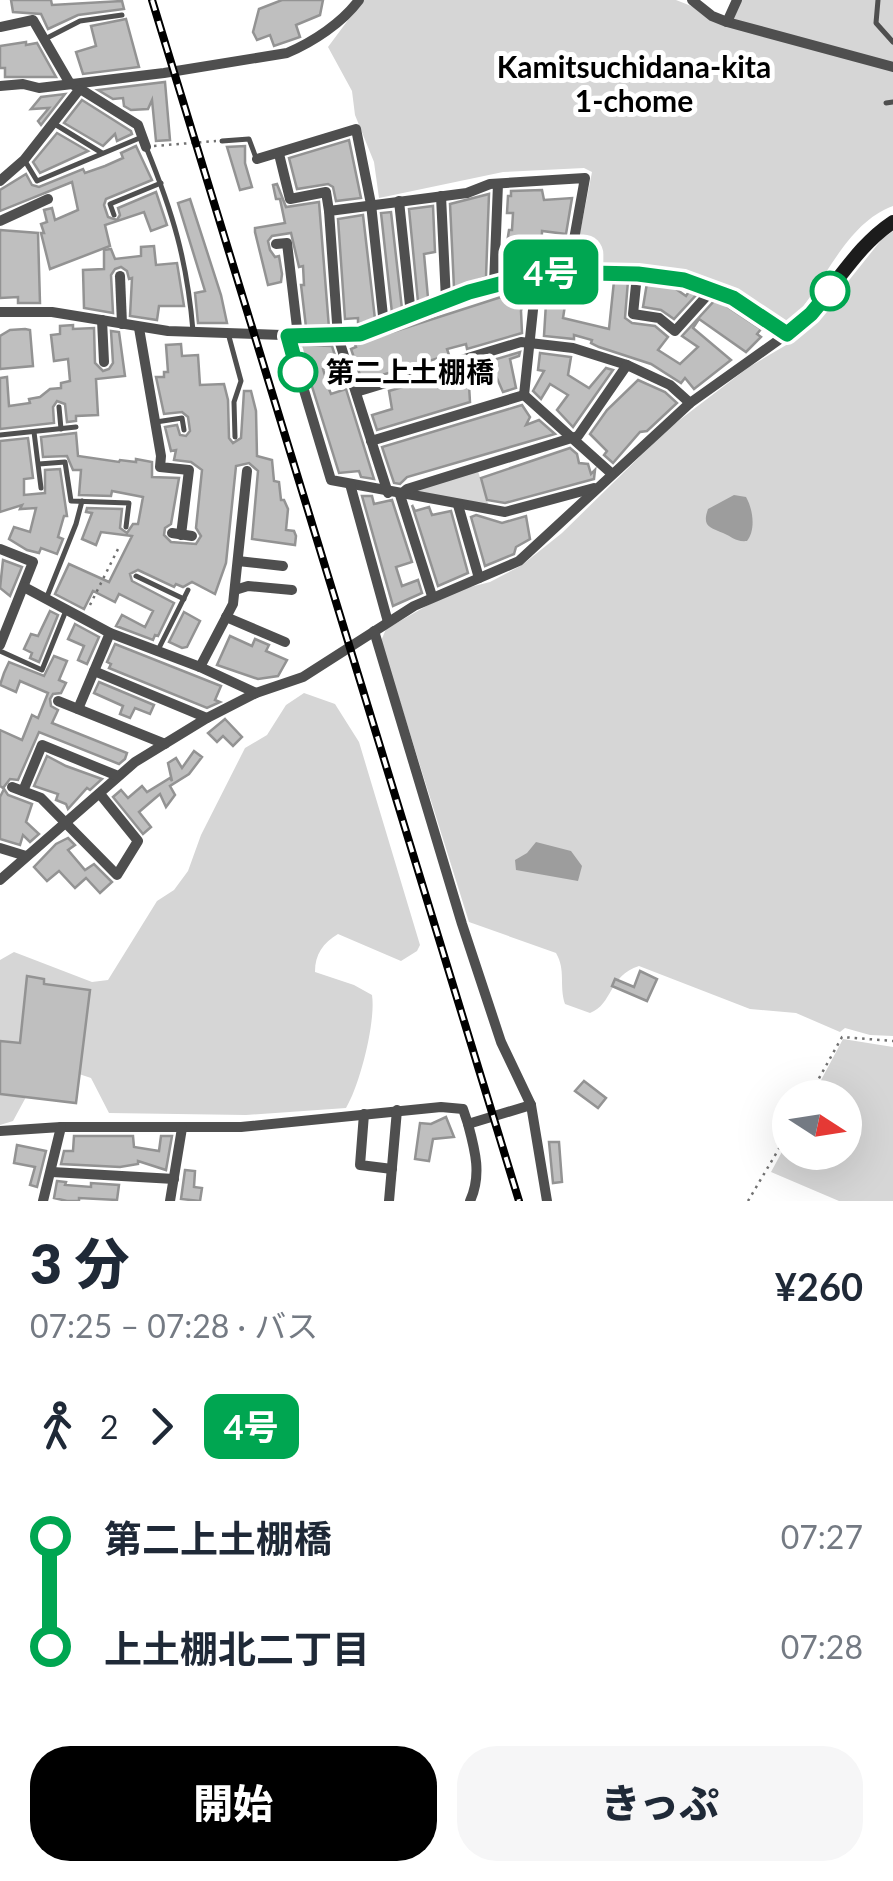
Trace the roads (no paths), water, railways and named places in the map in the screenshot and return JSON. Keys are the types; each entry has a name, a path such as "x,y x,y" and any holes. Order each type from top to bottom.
{"street":[{"path":"0,86 74,86 287,53 315,38 359,0"},
{"path":"692,0 727,22 893,67"},
{"path":"727,22 736,0"},
{"path":"0,26 34,20 74,86 138,125 144,142"},
{"path":"0,180 24,160 53,123 74,86"},
{"path":"257,160 356,129 371,204 384,325"},
{"path":"279,154 290,198 326,192 338,337 372,441 432,596"},
{"path":"329,210 441,196 498,184 585,178 568,273"},
{"path":"494,284 498,184"},
{"path":"441,196 446,300"},
{"path":"0,220 48,199"},
{"path":"399,202 411,314"},
{"path":"0,880 134,762 256,693 303,677 432,596 520,561 690,403 811,314 870,240 893,222"},
{"path":"283,240 289,336 331,480 505,512 595,488"},
{"path":"524,395 538,272"},
{"path":"0,312 52,312 140,328 338,337 538,272 638,274 684,280 713,289 748,306 787,334"},
{"path":"638,274 634,314 658,318 675,331 713,289"},
{"path":"120,276 122,324"},
{"path":"102,320 104,362"},
{"path":"140,328 160,466 189,470 182,535"},
{"path":"356,392 521,342 573,348 627,365 670,386 690,403"},
{"path":"394,494 574,438 627,365"},
{"path":"524,395 611,473"},
{"path":"372,441 524,395"},
{"path":"200,666 233,604 247,471"},
{"path":"350,484 388,622"},
{"path":"458,505 480,578"},
{"path":"0,549 33,562 0,648"},
{"path":"238,561 283,566"},
{"path":"234,590 248,586 292,590"},
{"path":"24,588 110,633 200,666 256,693"},
{"path":"226,617 284,642"},
{"path":"373,632 462,924 527,1106 546,1201"},
{"path":"78,709 110,633"},
{"path":"94,671 207,718"},
{"path":"58,701 164,744"},
{"path":"100,794 138,841 117,875 41,798 18,789 42,745 118,776"},
{"path":"0,848 26,856"},
{"path":"470,1123 527,1106"},
{"path":"0,1131 240,1127 397,1110 463,1109 470,1123 476,1164 470,1201"},
{"path":"389,1201 397,1110"},
{"path":"364,1114 360,1165 392,1169"},
{"path":"43,1201 61,1127"},
{"path":"170,1201 182,1128"},
{"path":"52,1172 174,1179"}],"lane":[{"path":"878,0 876,22 893,42"},
{"path":"44,40 80,21 122,15"},
{"path":"53,123 102,153"},
{"path":"222,141 249,139 257,160"},
{"path":"24,160 37,181 102,153 144,142 179,233 189,281 193,331"},
{"path":"114,215 110,204 161,183"},
{"path":"231,334 241,381 234,402 235,437"},
{"path":"59,407 61,429"},
{"path":"153,423 182,418 184,430"},
{"path":"0,435 76,427"},
{"path":"34,432 41,488"},
{"path":"39,464 65,462 71,500 129,503 126,527"},
{"path":"46,598 82,501"},
{"path":"136,576 184,599"},
{"path":"158,650 188,590"},
{"path":"0,648 42,670 66,610"}],"railway":[{"path":"152,0 519,1201"}],"place":[{"name":"第二上土棚橋","path":"298,372"}],"district":[{"name":"Kamitsuchidana-kita 1-chome","path":"634,85"}]}
